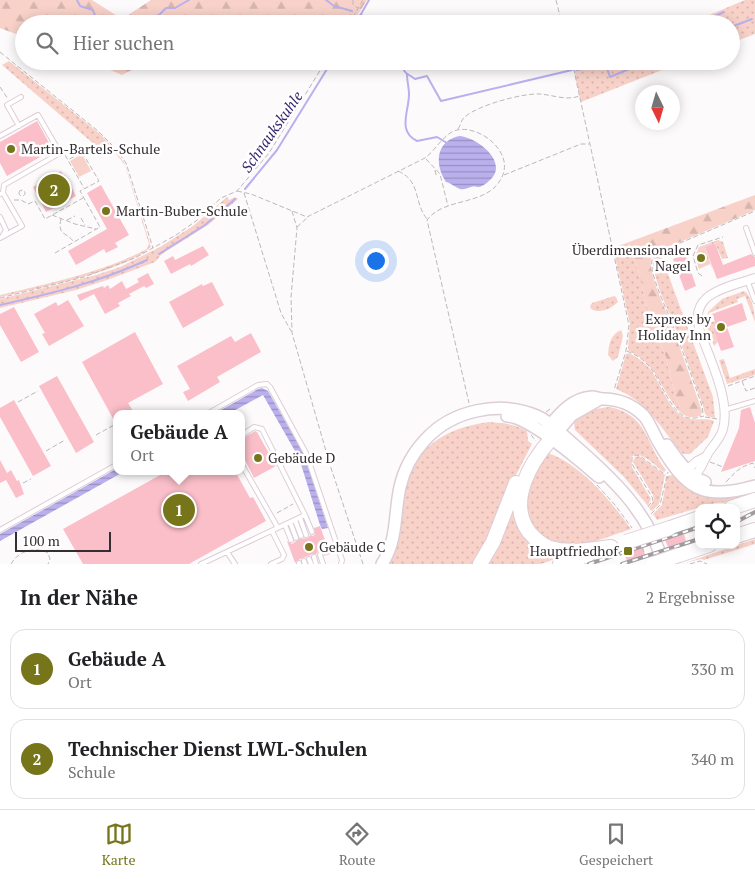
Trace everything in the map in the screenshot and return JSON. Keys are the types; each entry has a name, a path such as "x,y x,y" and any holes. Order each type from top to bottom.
{"highway":[{"path":"551,432 521,492 521,516 527,530 545,546 561,550 611,547"},
{"path":"480,564 493,542 521,470 551,432"},
{"path":"740,505 755,500"},
{"path":"560,564 611,547 631,538 695,519"},
{"path":"740,535 755,530"},
{"path":"652,563 684,560 702,549"}],"street":[{"path":"687,476 701,468 720,436 725,420 721,393 697,323 697,312 703,301 709,296 751,279"},
{"path":"551,432 561,413 573,403 594,397 600,400 619,400 630,405 647,421 671,464 687,476 697,487 722,493 755,486"},
{"path":"382,564 389,552 393,539 403,476 415,453 426,439 444,426 481,417 511,416 551,432 606,473 639,511 654,537 663,564"},
{"path":"551,432 628,506 642,525 652,563"}],"lane":[{"path":"18,126 7,105 21,97"},
{"path":"0,136 38,115 60,153 4,185 2,194 7,199 22,226 1,237"},
{"path":"0,217 6,230 1,237"},
{"path":"746,228 755,253"},
{"path":"751,279 755,301"},
{"path":"214,410 258,385 267,384 270,386 306,453 342,560 341,564"},
{"path":"724,410 755,401"},
{"path":"245,433 254,427 262,429 312,532"},
{"path":"0,530 113,467"},
{"path":"245,470 278,528"},
{"path":"201,564 305,515"},
{"path":"300,518 306,534"},
{"path":"292,521 298,537"},
{"path":"285,524 291,540"},
{"path":"271,564 282,559 284,555 272,531"},
{"path":"227,552 235,564"},
{"path":"320,555 323,564"},
{"path":"314,557 316,564"},
{"path":"309,559 310,564"}],"path":[{"path":"353,0 353,5 358,8"},
{"path":"354,15 363,0"},
{"path":"556,0 560,15"},
{"path":"0,52 15,64"},
{"path":"22,70 98,131 116,149 126,163 153,248"},
{"path":"237,192 269,154 320,70"},
{"path":"574,70 629,325 626,351 614,391"},
{"path":"0,87 4,90 10,103"},
{"path":"297,228 307,217 425,158 434,152 445,138 457,130 464,117 483,107 495,102 537,94 568,98 579,95"},
{"path":"427,220 438,210 485,194 503,176 504,162 494,144 480,133 457,130"},
{"path":"503,176 581,144 589,144"},
{"path":"54,253 100,227 80,191 84,189 99,181 82,152 68,160 84,189"},
{"path":"425,158 440,174 448,206"},
{"path":"435,169 436,175"},
{"path":"397,171 406,175 414,185 423,215 427,220 470,408"},
{"path":"0,298 101,272 135,258 196,221 221,198 237,192 244,192 307,217"},
{"path":"244,192 281,312 292,333 330,465 363,564"},
{"path":"21,200 22,196"},
{"path":"7,199 21,200 28,204 35,201 45,219 83,198"},
{"path":"292,211 297,228 291,297 292,333"},
{"path":"704,414 652,268 653,257 667,248 755,211"},
{"path":"52,215 97,229"},
{"path":"67,220 75,216"},
{"path":"62,218 61,231 71,238 73,242"},
{"path":"81,218 85,225"},
{"path":"702,276 698,273 693,256 698,245 723,237"},
{"path":"613,250 631,247 660,252"},
{"path":"667,248 669,254"},
{"path":"626,351 636,355 652,369 674,407 682,416 693,418 704,414 717,419"},
{"path":"726,387 755,376"},
{"path":"742,380 746,391 755,387"},
{"path":"18,402 38,391"},
{"path":"96,435 113,426"},
{"path":"46,451 65,440"},
{"path":"647,508 653,500 632,464 632,457 636,455 666,474 660,505 651,514"},
{"path":"712,463 724,467"},
{"path":"724,484 743,466 753,463 755,468"},
{"path":"23,483 31,479"},
{"path":"595,483 615,505 631,538"},
{"path":"271,516 298,501"},
{"path":"641,546 652,563"},
{"path":"11,564 16,556 33,550 48,553 50,559 48,564"},
{"path":"684,560 700,561 706,564"}],"green space":[{"path":"0,0 92,0 116,15 15,15 15,34 0,28"},
{"path":"151,0 367,0 358,15 128,15"},
{"path":"745,0 755,0 755,34 740,40 740,15 709,15"},
{"path":"9,61 15,66 15,70 20,70 99,133 112,146 125,164 151,247 138,256 101,271 57,284 0,297 0,295 56,282 112,265 147,249 149,244 125,165 112,149 102,151 2,65"},
{"path":"110,70 132,70 122,75"},
{"path":"574,70 662,70 581,102"},
{"path":"82,154 91,171 79,177 70,161"},
{"path":"755,195 755,210 659,251 651,259 657,289 670,319 702,411 701,416 687,416 680,412 666,357 647,306 629,242"},
{"path":"227,197 229,200 235,197 238,199 208,225 162,254 155,262 76,290 0,308 0,299 96,275 120,267 160,247 193,226"},
{"path":"718,240 723,242 728,258 722,259 715,243 705,247 713,270 710,264 699,269 695,257 699,247"},
{"path":"629,242 647,306 666,357 680,412 673,404 653,370 639,356 629,351 628,348 630,324 613,248"},
{"path":"660,252 713,397 715,418 707,416 705,413 672,318 659,288 653,263 654,257"},
{"path":"744,291 751,300 755,322 745,296 737,299 738,302 709,313 712,322 716,321 718,326 713,328 718,342 714,346 706,324 708,312 722,299"},
{"path":"614,296 618,302 612,307 602,311 591,309 592,303"},
{"path":"621,330 623,336 618,357 613,361 608,355 610,344 614,334"},
{"path":"629,353 650,369 669,402 684,417 714,421 708,437 690,454 683,454 653,417 637,401 616,389 626,354"},
{"path":"724,359 730,378 755,369 755,375 727,384 719,360"},
{"path":"610,407 622,411 639,424 666,470 664,472 639,455 631,457 632,467 651,499 648,506 624,477 575,430 574,423 585,413 595,409"},
{"path":"489,422 508,424 527,431 528,441 532,444 516,475 492,539 477,564 390,564 399,540 408,480 414,465 422,453 444,435 458,429"},
{"path":"545,452 558,457 582,473 604,495 631,529 582,546 558,547 531,531 523,499"},
{"path":"639,456 665,475 659,504 652,511 649,508 654,500 653,495 633,462 635,457"},
{"path":"673,475 685,485 755,490 755,495 731,502 695,504 695,509 657,520 653,514 662,505 667,476"},
{"path":"513,500 517,509 561,557 541,564 483,564"},
{"path":"755,539 755,544 740,549 740,544"},
{"path":"726,549 739,549 704,560 685,563"}],"shaded area":[{"path":"459,136 466,137 481,145 493,157 496,164 496,171 492,178 479,187 460,189 446,182 442,175 439,154 446,143"},
{"path":"262,388 268,391 304,454 328,528 322,529 320,525 299,458 263,395 235,410 221,410"},
{"path":"113,471 113,475 118,475 0,541 0,534"}],"building":[{"name":"Martin-Bartels-Schule","path":"37,121 52,148 50,149 52,153 48,155 47,153 7,176 0,163 0,142"},
{"path":"61,171 76,196 46,212 33,187"},
{"name":"Martin-Buber-Schule","path":"101,185 129,235 115,243 118,247 106,253 104,249 76,265 68,251 107,229 87,193"},
{"path":"715,243 723,265 751,254 755,257 755,266 717,279 705,247"},
{"path":"203,246 209,255 191,266 190,264 171,274 164,261 173,256 175,260"},
{"path":"685,254 696,286 685,291 673,259"},
{"path":"148,273 154,284 146,288 144,286 129,294 131,296 118,303 120,306 105,314 94,294 80,301 77,295 103,286 104,288 108,285 110,289 122,281 126,289 139,282 137,279"},
{"path":"212,282 224,305 183,328 169,302 202,284 203,286"},
{"path":"68,300 84,326 49,346 42,334 45,333 34,314 56,302 58,306"},
{"name":"Express by Holiday Inn","path":"742,303 747,320 727,327 734,347 721,351 713,328 717,327 712,314"},
{"path":"14,307 39,352 21,362 0,325 0,314"},
{"path":"135,332 163,384 128,403 132,410 113,410 113,419 82,362"},
{"path":"251,333 261,352 217,377 220,382 188,401 183,392 190,389 177,366 231,336 235,342"},
{"path":"57,376 94,442 76,453 39,386"},
{"path":"14,400 51,466 33,476 0,417 0,408"},
{"path":"750,407 755,423 755,461 721,472 739,428 741,410"},
{"path":"255,431 257,432 276,466 254,478 245,460 245,437"},
{"path":"0,460 7,473 11,470 17,481 19,480 24,494 16,498 6,480 0,483"},
{"path":"160,475 237,475 250,498 253,497 266,521 189,564 83,564 63,529"},
{"name":"Gebäude C","path":"320,526 330,554 324,556 319,551 295,563 287,541 292,544 299,539 308,538 310,535 313,536 315,534 314,528"},
{"path":"684,534 686,541 668,547 665,540"},
{"path":"643,547 645,555 627,561 624,553"}],"waterway":[{"path":"77,0 80,6 93,10 95,15"},
{"path":"159,15 166,8 175,8 189,0"},
{"path":"326,0 334,6 352,11"},
{"path":"361,14 369,0"},
{"path":"717,15 724,12"},
{"path":"740,24 752,19"},
{"name":"Schnaukskuhle","path":"245,189 277,150 326,70"},
{"path":"404,70 415,79 427,76 441,101 572,70"},
{"path":"608,70 610,77 627,70"},
{"path":"407,74 409,94 406,120 407,132 417,141 437,137 447,143"},
{"name":"Schnaukskuhle","path":"159,254 205,225 235,199"},
{"name":"Schnaukskuhle","path":"0,305 57,292 129,268 147,260"}],"railway":[{"path":"740,520 755,512"},
{"path":"589,564 695,528"},
{"path":"622,564 695,540"}],"place":[{"name":"Martin-Bartels-Schule","path":"11,149"},
{"name":"Technischer Dienst LWL-Schulen","path":"54,190"},
{"name":"Martin-Buber-Schule","path":"106,211"},
{"name":"Überdimensionaler Nagel","path":"701,258"},
{"name":"Express by Holiday Inn","path":"721,327"},
{"name":"Gebäude D","path":"258,458"},
{"name":"Gebäude A","path":"179,510"},
{"name":"Gebäude C","path":"309,547"},
{"name":"Hauptfriedhof","path":"628,551"}]}
